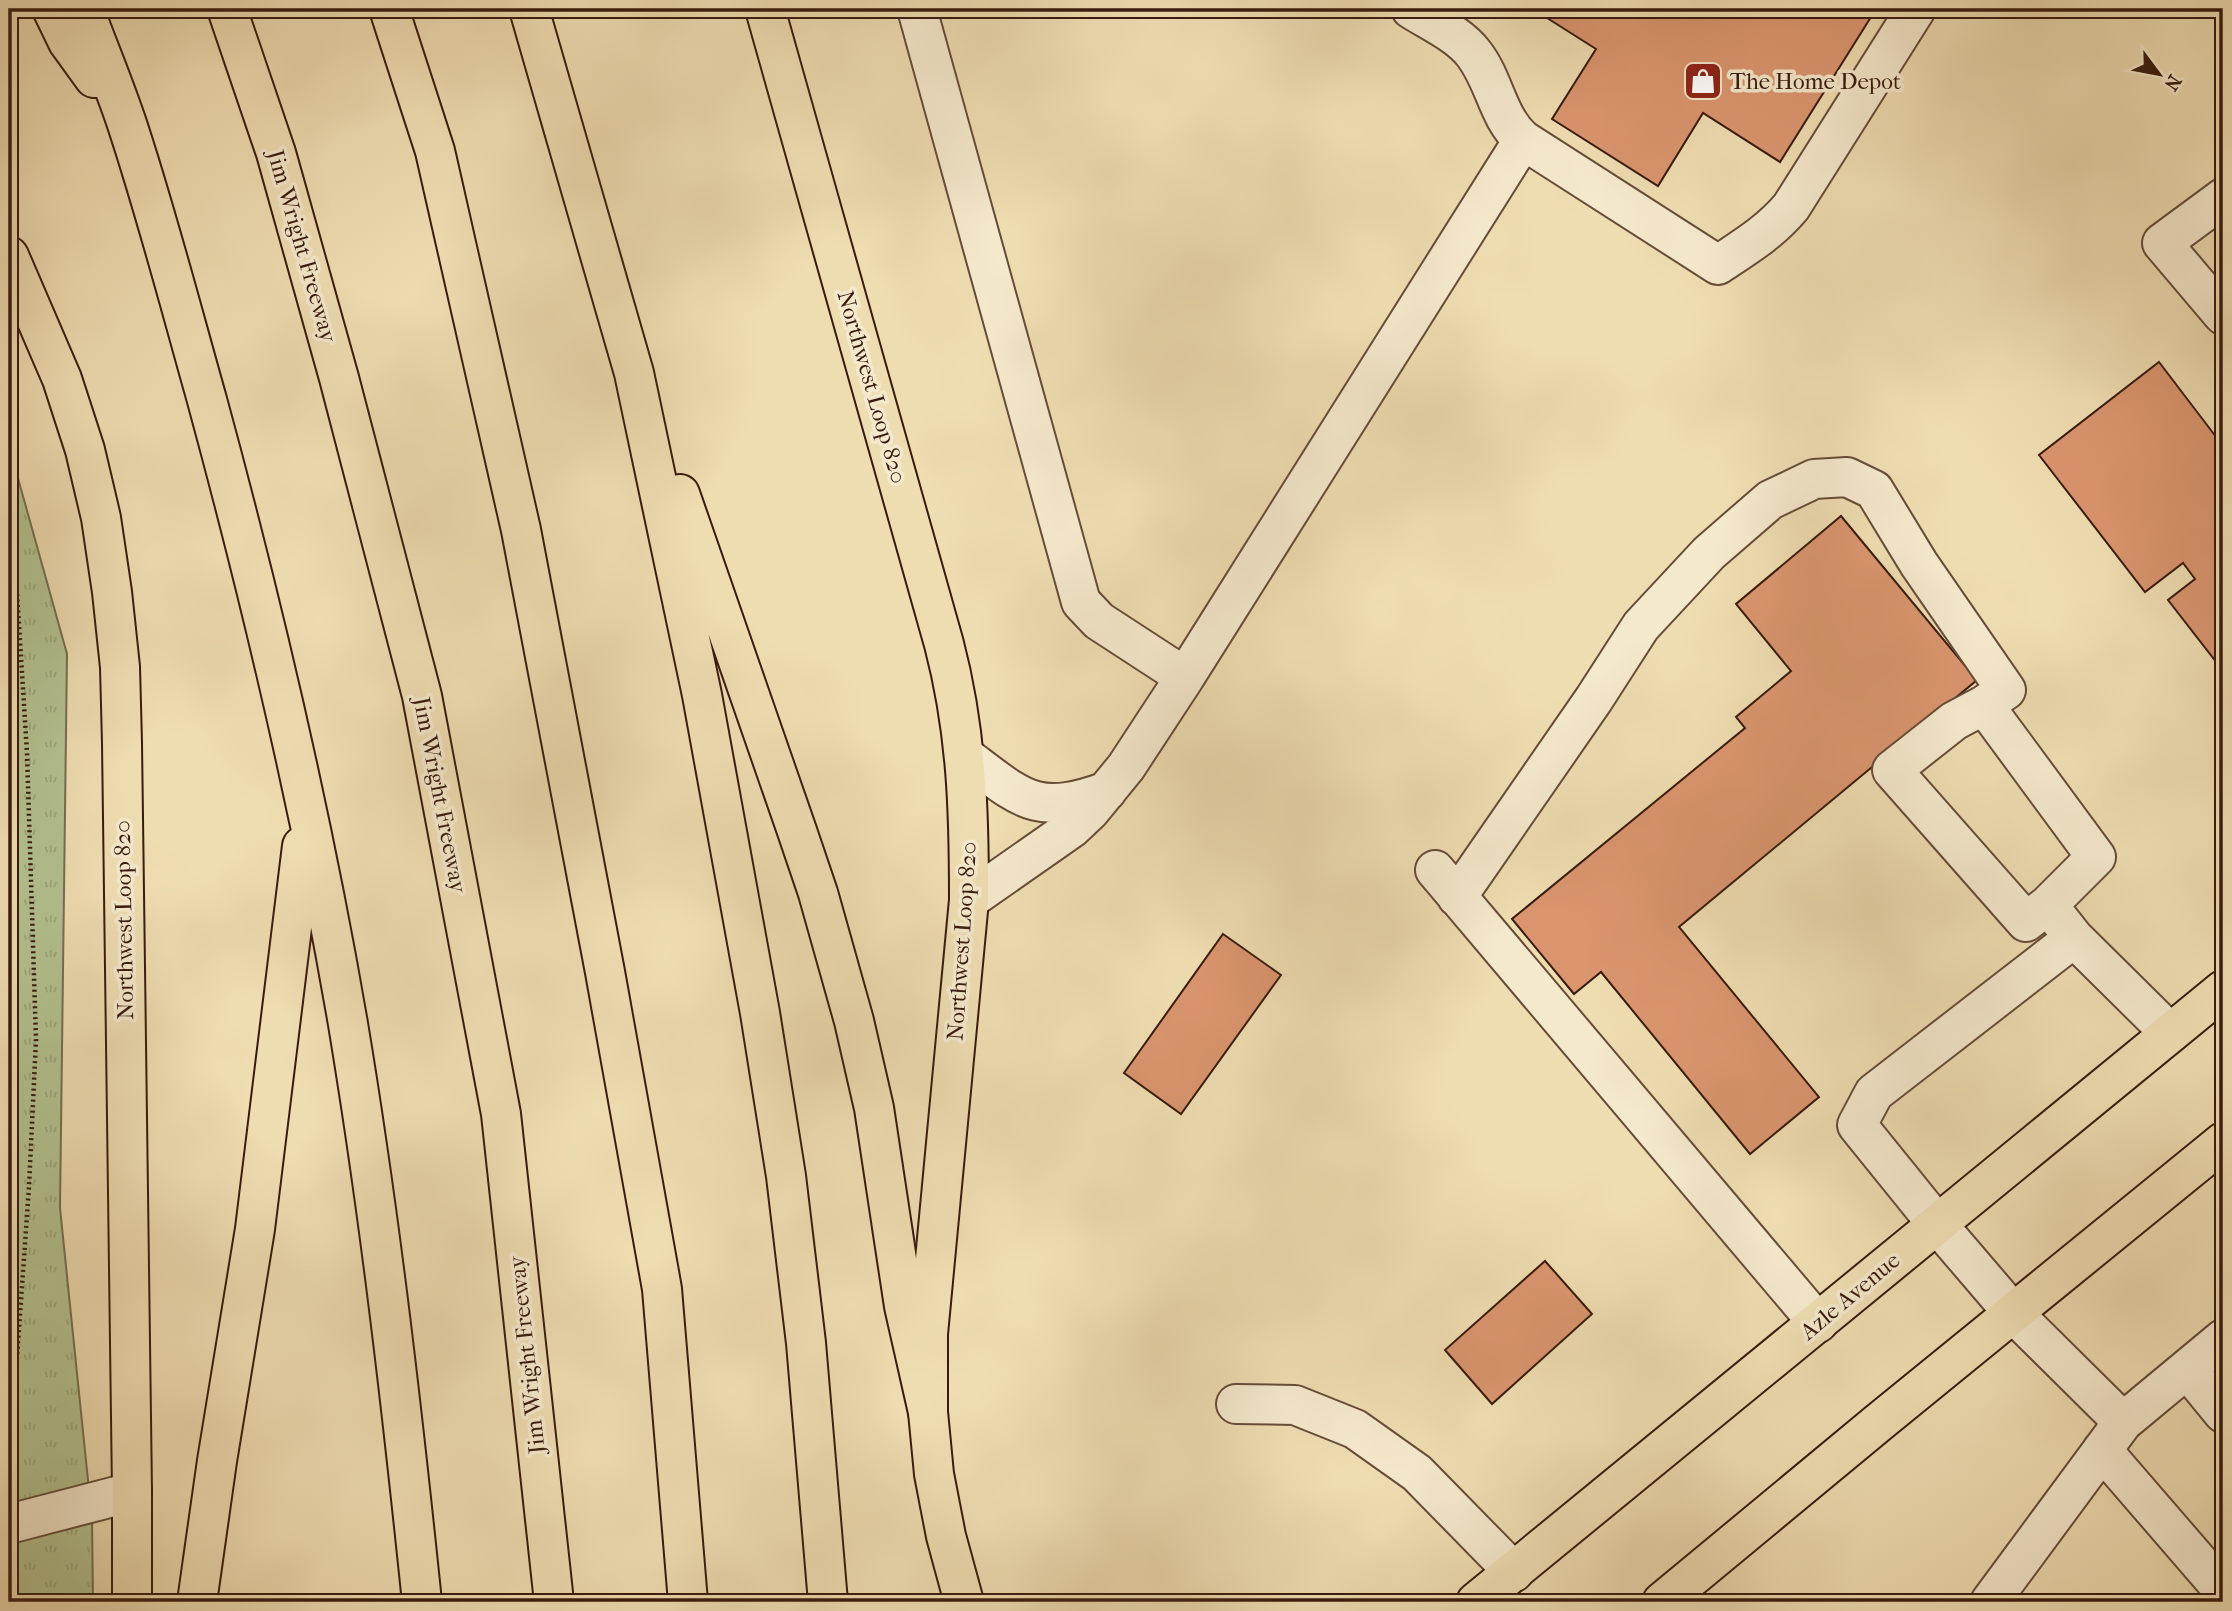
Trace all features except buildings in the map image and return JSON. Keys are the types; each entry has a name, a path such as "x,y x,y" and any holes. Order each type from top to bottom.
{"main road":[{"path":"52,9 68,42 127,123"},
{"path":"84,9 127,123 168,259 246,544 293,746 347,1021 373,1181 398,1371 422,1602"},
{"name":"Jim Wright Freeway","path":"227,9 276,153 339,378 422,696 501,1114 554,1602"},
{"path":"389,9 435,150 518,516 606,972 662,1289 688,1602"},
{"path":"529,9 634,373 702,695 762,1026 786,1176 806,1343 828,1602"},
{"name":"Northwest Loop 820","path":"765,9 944,644 959,710 965,757 970,832 969,900 928,1334 928,1412 934,1474 946,1535 964,1602"},
{"name":"Northwest Loop 820","path":"9,256 62,379 85,450 101,518 120,667 132,1602"},
{"path":"634,373 662,439 797,831 835,955 874,1108 904,1306 928,1412"},
{"path":"197,1602 255,1229 306,813"},
{"name":"Azle Avenue","path":"1476,1602 2223,989"},
{"path":"1662,1602 2223,1142"}],"lane":[{"path":"917,9 1081,601 1099,621 1185,677"},
{"path":"1411,9 1474,53 1505,120 1523,140 1718,265 1758,239 1791,207 1916,9"},
{"path":"969,900 1072,828 1126,766 1185,677 1523,140"},
{"path":"2223,198 2162,243 2223,315"},
{"path":"1818,1323 1446,883 1594,699 1641,625 1709,553 1770,500 1814,479 1847,477 1874,490 1934,586 2006,690 1954,721 1892,770 2026,922 2048,905 2096,857 1984,705"},
{"path":"965,757 1009,789 1042,804 1077,802 1107,791"},
{"path":"2048,905 2074,938 2170,1033"},
{"path":"2074,938 1874,1093 1857,1125 2113,1436 2223,1590"},
{"path":"1990,1602 2113,1436 2223,1339"},
{"path":"2187,1369 2223,1413"},
{"path":"1236,1404 1295,1405 1355,1429 1417,1473 1514,1572"},
{"path":"9,1524 132,1492"}],"path":[{"path":"9,507 12,513 27,753 36,1040 29,1187 9,1470"}],"green space":[{"path":"9,446 67,654 60,1208 92,1519 93,1602 9,1602"}],"place":[{"name":"The Home Depot","path":"1703,81"}]}
